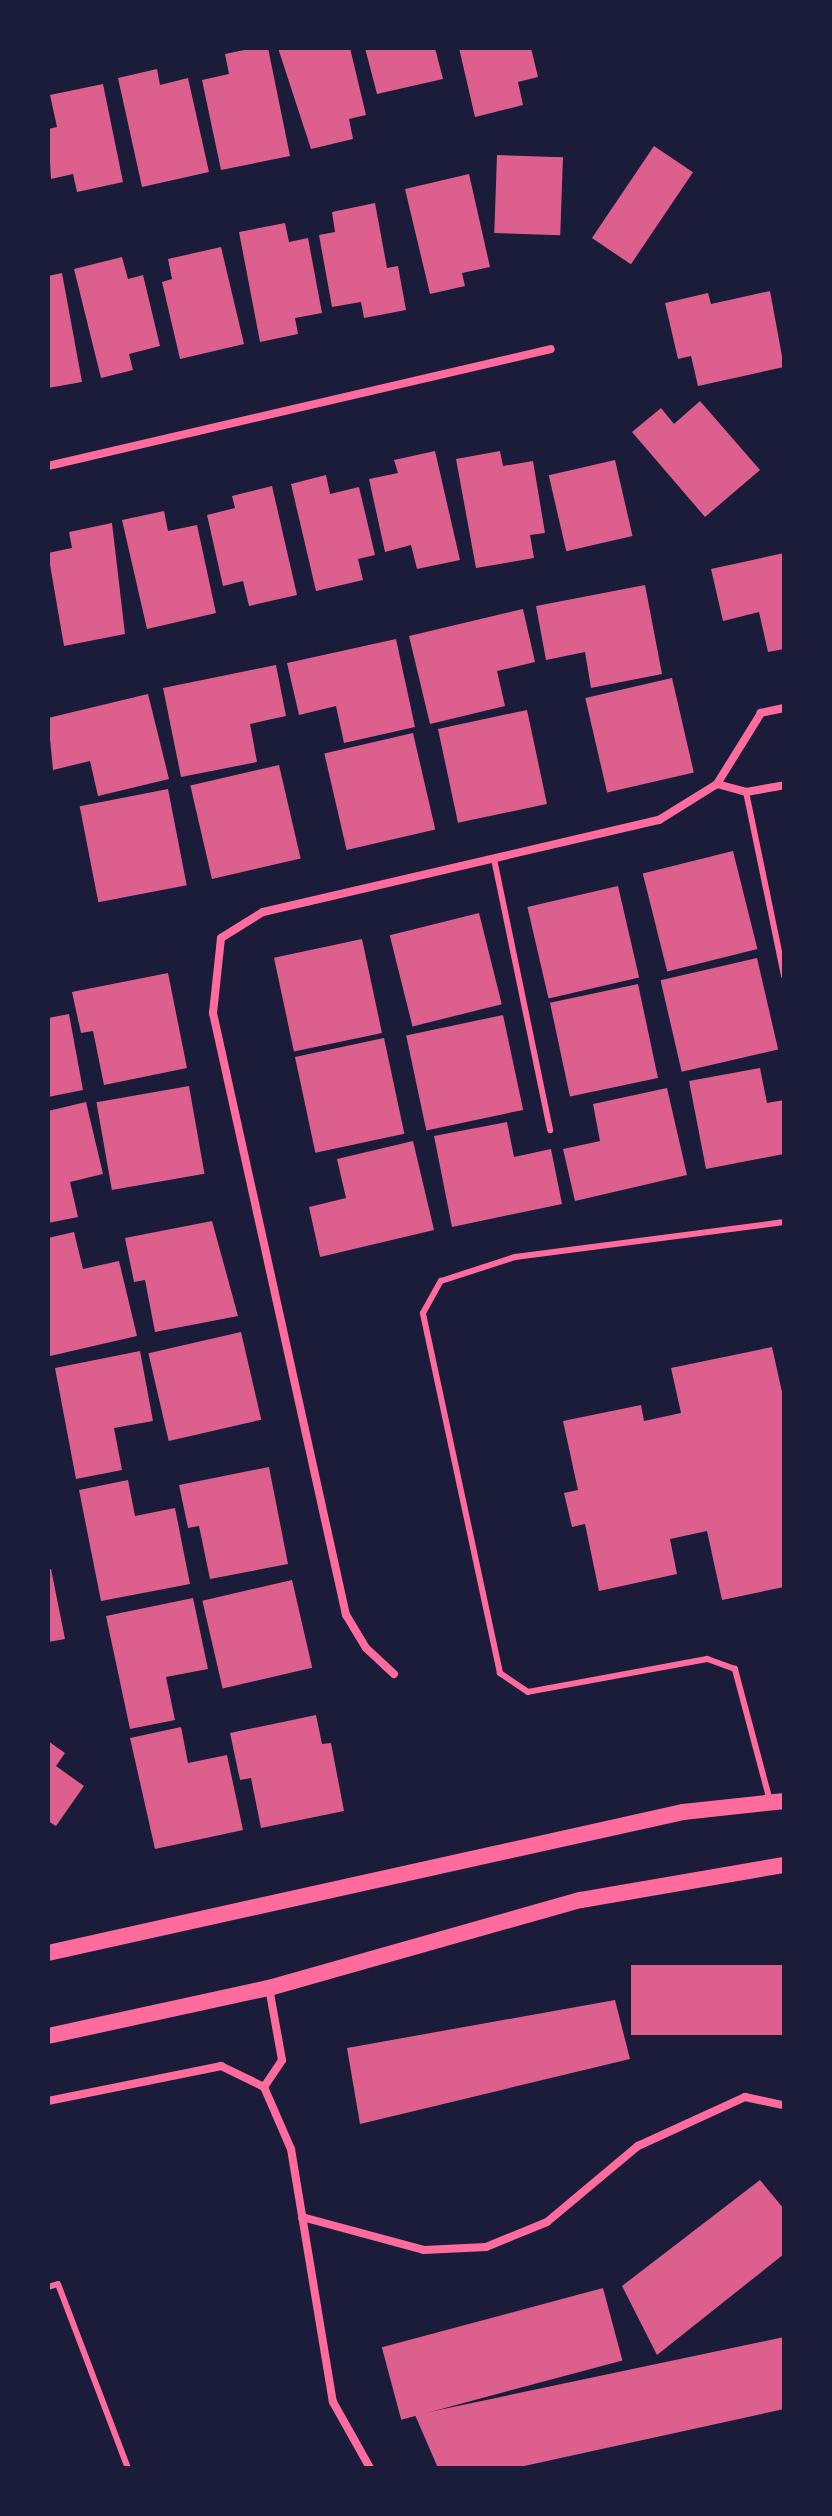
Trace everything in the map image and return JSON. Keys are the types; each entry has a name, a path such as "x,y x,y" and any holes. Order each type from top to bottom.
{"main road":[{"path":"48,1953 683,1812 777,1802"},
{"path":"48,2036 269,1988 581,1900 784,1865"}],"street":[{"path":"48,466 551,349"},
{"path":"394,1674 366,1648 346,1615 213,1013 214,960 236,922 263,912 659,820 717,784 761,713 784,708"},
{"path":"717,784 746,792 784,785"},
{"path":"264,2087 282,2060 269,1988"},
{"path":"48,2101 221,2066 264,2087 291,2149 333,2402 370,2468"},
{"path":"302,2217 424,2250 486,2247 547,2222 638,2146 745,2097 784,2105"}],"lane":[{"path":"746,792 784,976"},
{"path":"494,859 550,1130"},
{"path":"777,1802 735,1669 707,1659 528,1692 500,1673 423,1313 441,1281 515,1257 784,1222"},
{"path":"48,2287 58,2284 128,2468"}],"building":[{"path":"268,48 290,156 221,170 202,80 229,74 225,54"},
{"path":"278,48 350,48 366,115 349,119 353,139 311,149"},
{"path":"365,48 435,48 443,79 377,94"},
{"path":"459,48 531,48 538,77 518,82 523,105 475,117"},
{"path":"157,69 160,85 188,78 209,172 142,187 118,78"},
{"path":"103,84 123,182 77,192 73,174 51,179 48,129 57,127 50,95"},
{"path":"654,146 693,172 631,264 592,238"},
{"path":"497,155 563,157 560,235 494,233"},
{"path":"469,174 490,267 462,273 465,286 430,294 405,189"},
{"path":"375,203 387,268 398,266 406,310 364,318 361,302 332,307 319,235 335,232 332,212"},
{"path":"285,223 289,242 308,238 322,313 295,318 298,334 260,342 239,232"},
{"path":"221,247 244,344 180,359 162,282 172,279 168,259"},
{"path":"122,257 128,279 143,275 160,346 129,354 133,370 101,378 74,269"},
{"path":"62,273 82,382 48,388 48,276"},
{"path":"770,291 784,367 698,386 691,356 678,359 665,303 708,293 711,304"},
{"path":"700,401 760,470 705,517 632,432 661,408 674,424"},
{"path":"435,451 460,560 417,569 411,545 385,552 369,479 398,473 394,460"},
{"path":"500,451 503,466 533,461 545,533 530,535 534,558 476,568 456,459"},
{"path":"615,460 633,536 566,551 549,475"},
{"path":"326,475 330,494 359,487 375,555 358,559 363,580 316,591 291,484"},
{"path":"272,486 297,595 249,606 243,581 223,586 207,515 235,508 232,496"},
{"path":"164,511 168,531 197,525 216,613 147,629 122,520"},
{"path":"112,523 125,634 64,646 48,553 72,548 69,532"},
{"path":"784,553 784,649 768,652 759,612 723,621 711,569"},
{"path":"645,585 662,674 591,688 585,652 546,660 536,606"},
{"path":"523,609 535,662 497,671 505,706 430,724 409,636"},
{"path":"396,639 415,727 344,743 336,706 299,715 287,663"},
{"path":"276,665 286,716 250,724 257,762 181,777 163,688"},
{"path":"672,678 694,773 607,793 585,698"},
{"path":"148,694 169,779 98,796 90,761 53,770 48,718"},
{"path":"527,710 547,804 458,823 438,729"},
{"path":"413,733 435,829 347,850 324,753"},
{"path":"279,765 301,859 212,879 190,785"},
{"path":"168,789 187,885 98,902 80,806"},
{"path":"733,851 757,949 667,971 643,873"},
{"path":"618,886 639,978 549,999 527,907"},
{"path":"479,913 502,1004 412,1026 390,935"},
{"path":"362,939 382,1033 294,1052 274,958"},
{"path":"757,958 778,1050 682,1072 661,980"},
{"path":"168,973 187,1068 104,1085 93,1031 81,1033 72,992"},
{"path":"638,984 658,1078 570,1097 550,1003"},
{"path":"69,1014 83,1090 48,1097 48,1018"},
{"path":"503,1015 523,1110 426,1130 406,1036"},
{"path":"384,1038 404,1134 315,1153 295,1057"},
{"path":"760,1068 767,1103 784,1100 784,1154 706,1169 689,1081"},
{"path":"189,1086 204,1174 112,1190 96,1102"},
{"path":"667,1088 687,1175 575,1201 563,1149 600,1141 593,1104"},
{"path":"86,1102 103,1174 70,1182 78,1217 48,1223 48,1111"},
{"path":"507,1122 514,1157 551,1149 562,1204 452,1227 434,1136"},
{"path":"413,1141 434,1230 320,1257 309,1207 346,1198 337,1159"},
{"path":"212,1221 238,1316 155,1332 145,1280 134,1282 125,1238"},
{"path":"74,1232 83,1269 119,1261 137,1336 50,1356 48,1238"},
{"path":"241,1332 261,1420 169,1441 148,1353"},
{"path":"772,1347 784,1401 784,1587 722,1600 707,1531 670,1539 677,1574 599,1591 585,1524 572,1527 564,1493 578,1490 563,1421 641,1405 644,1421 681,1413 671,1368"},
{"path":"140,1351 153,1421 114,1428 122,1470 76,1479 55,1368"},
{"path":"269,1467 288,1564 210,1579 199,1526 188,1528 179,1485"},
{"path":"128,1480 135,1516 175,1508 190,1584 101,1601 79,1490"},
{"path":"51,1569 65,1639 48,1642 48,1570"},
{"path":"292,1580 312,1668 223,1688 202,1601"},
{"path":"193,1598 208,1669 166,1677 175,1720 130,1729 106,1616"},
{"path":"316,1715 322,1744 331,1743 344,1811 261,1828 251,1778 240,1780 230,1733"},
{"path":"181,1727 188,1763 227,1755 243,1830 155,1849 130,1738"},
{"path":"48,1741 65,1753 56,1766 84,1786 56,1826 48,1821"},
{"path":"631,1965 784,1965 784,2035 631,2035"},
{"path":"615,2000 630,2059 360,2124 347,2048"},
{"path":"760,2180 784,2209 784,2254 657,2355 622,2286"},
{"path":"603,2288 622,2360 401,2420 382,2347"},
{"path":"784,2337 784,2409 515,2468 438,2468 415,2415"}]}
